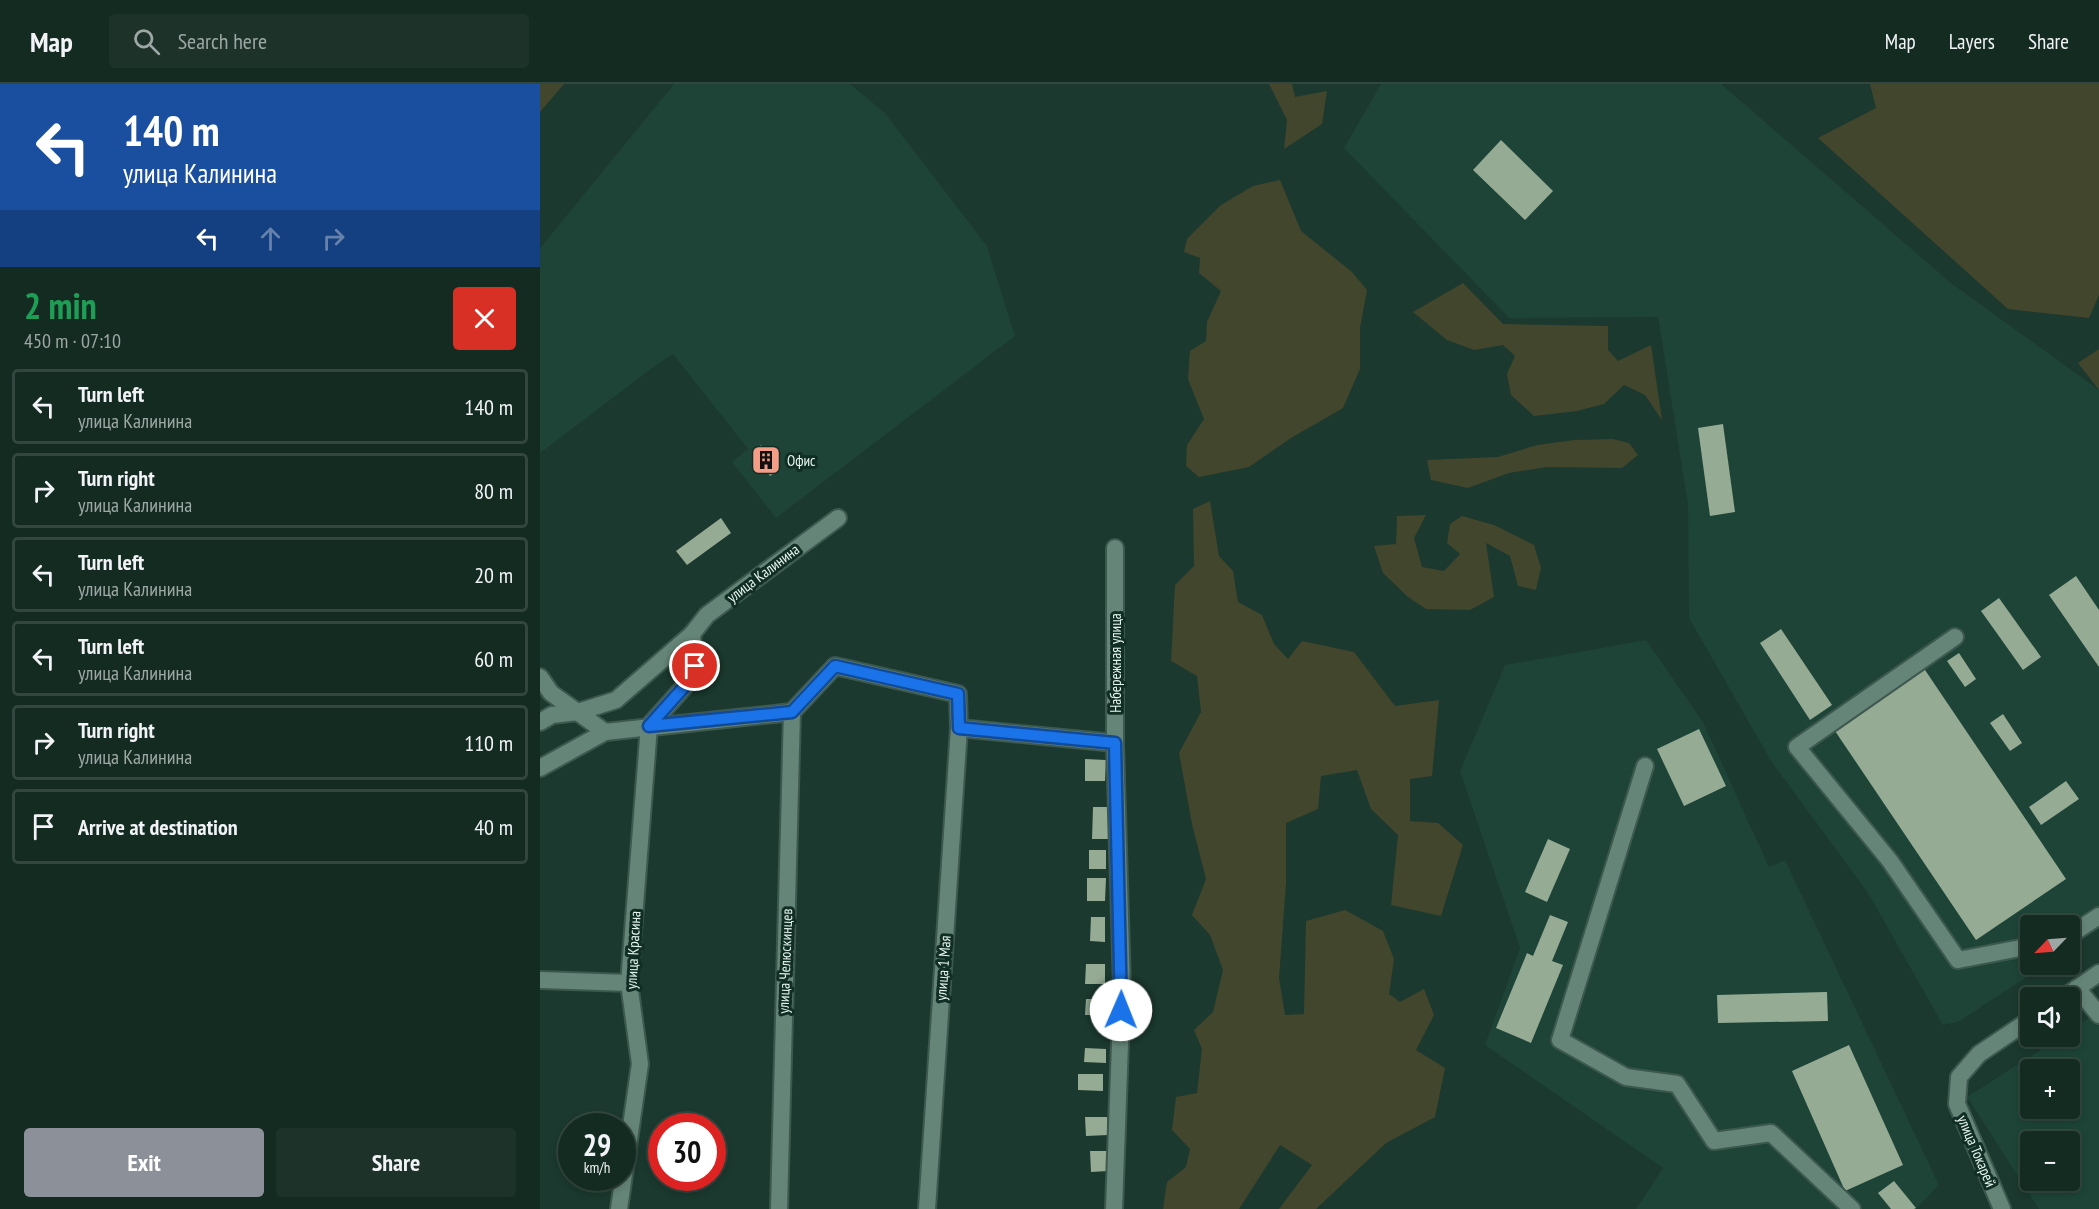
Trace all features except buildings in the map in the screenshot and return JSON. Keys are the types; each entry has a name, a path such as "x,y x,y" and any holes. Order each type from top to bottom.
{"street":[{"name":"улица Калинина","path":"540,722 552,715 578,712 616,700 692,634 706,615 838,518"},
{"name":"Набережная улица","path":"1114,1209 1122,988 1115,743 1115,548"},
{"path":"649,726 684,687 695,666 692,634"},
{"path":"1955,637 1797,747 1890,861 1958,960 2020,948"},
{"path":"540,768 605,732 792,712 835,666 958,694 959,728 1115,743"},
{"path":"540,677 552,693 605,732"},
{"name":"улица Челюскинцев","path":"778,1209 792,712"},
{"name":"улица Красина","path":"619,1209 640,1064 629,983 649,726"},
{"name":"улица 1 Мая","path":"927,1209 959,728"},
{"path":"1645,766 1560,1040 1626,1077 1677,1084 1714,1141 1771,1133 1852,1209"},
{"path":"2080,928 2099,916"},
{"path":"2078,987 2099,973"},
{"path":"540,980 629,983"},
{"path":"2080,992 2099,1015"},
{"name":"улица Токарей","path":"2002,1209 1957,1104 1959,1077 1979,1054 2020,1026"}],"shaded area":[{"path":"540,84 564,84 540,112"},
{"path":"674,84 850,84 885,113 987,246 1015,336 776,518 732,462 748,449 673,354 540,453 540,248"},
{"path":"1269,84 1292,84 1295,97 1327,91 1322,124 1284,149 1287,120"},
{"path":"1381,84 1721,84 1951,283 2099,390 2099,929 2080,941 2080,915 2020,915 2020,975 2030,975 1958,1022 1943,1025 1868,893 1771,761 1689,618 1688,505 1658,317 1509,318 1344,148"},
{"path":"1870,84 2099,84 2099,295 2089,318 2008,309 1818,138 1876,108"},
{"path":"1280,180 1301,231 1352,272 1367,290 1360,328 1360,369 1343,408 1291,438 1249,467 1199,477 1186,466 1187,445 1204,419 1188,379 1190,351 1206,341 1207,322 1221,291 1199,273 1200,258 1184,252 1187,239 1221,205 1253,186"},
{"path":"1463,283 1503,324 1608,326 1608,350 1618,361 1651,345 1662,420 1645,395 1624,385 1604,404 1577,411 1534,416 1511,395 1507,374 1515,356 1503,345 1474,350 1447,340 1413,312"},
{"path":"2099,349 2099,390 2078,363"},
{"path":"1613,439 1629,443 1638,455 1622,468 1547,467 1509,473 1468,488 1431,480 1427,460 1498,457 1537,445 1574,440"},
{"path":"1210,501 1219,556 1233,571 1238,602 1262,615 1274,644 1288,659 1302,641 1354,652 1395,706 1439,700 1432,776 1410,779 1410,821 1438,823 1463,845 1441,916 1391,905 1398,835 1371,809 1357,770 1321,776 1318,809 1286,823 1286,883 1279,978 1285,1015 1304,1014 1306,921 1345,910 1383,931 1394,959 1389,994 1400,1002 1424,989 1434,1015 1416,1050 1445,1068 1435,1117 1386,1143 1316,1209 1279,1209 1312,1165 1280,1145 1239,1209 1163,1209 1167,1182 1186,1167 1190,1149 1172,1130 1176,1097 1197,1093 1202,1049 1194,1030 1213,1012 1223,970 1210,935 1192,915 1206,879 1192,824 1179,753 1201,712 1197,676 1171,661 1175,585 1194,566 1193,509"},
{"path":"1426,515 1414,538 1422,567 1444,571 1460,554 1447,543 1450,524 1462,516 1494,525 1534,545 1541,568 1536,590 1518,586 1510,556 1486,543 1494,597 1470,610 1426,609 1408,597 1383,573 1374,546 1396,544 1397,516"},
{"path":"1646,640 1703,722 1769,867 1785,860 1939,1185 1916,1209 1636,1209 1663,1168 1485,1045 1520,948 1460,771 1505,665"},
{"path":"2099,1012 2099,1209 2039,1209 2027,1191 2080,1191 2080,1131 2020,1131 2020,1179 1967,1097 2020,1063 2020,1119 2080,1119 2080,1059 2027,1059 2045,1047 2080,1047 2080,1024"}],"place":[{"name":"Офис","path":"766,460"}],"route":[{"path":"695,666 684,687 649,726 792,712 835,666 958,694 959,728 1115,743 1121,1010"}]}
